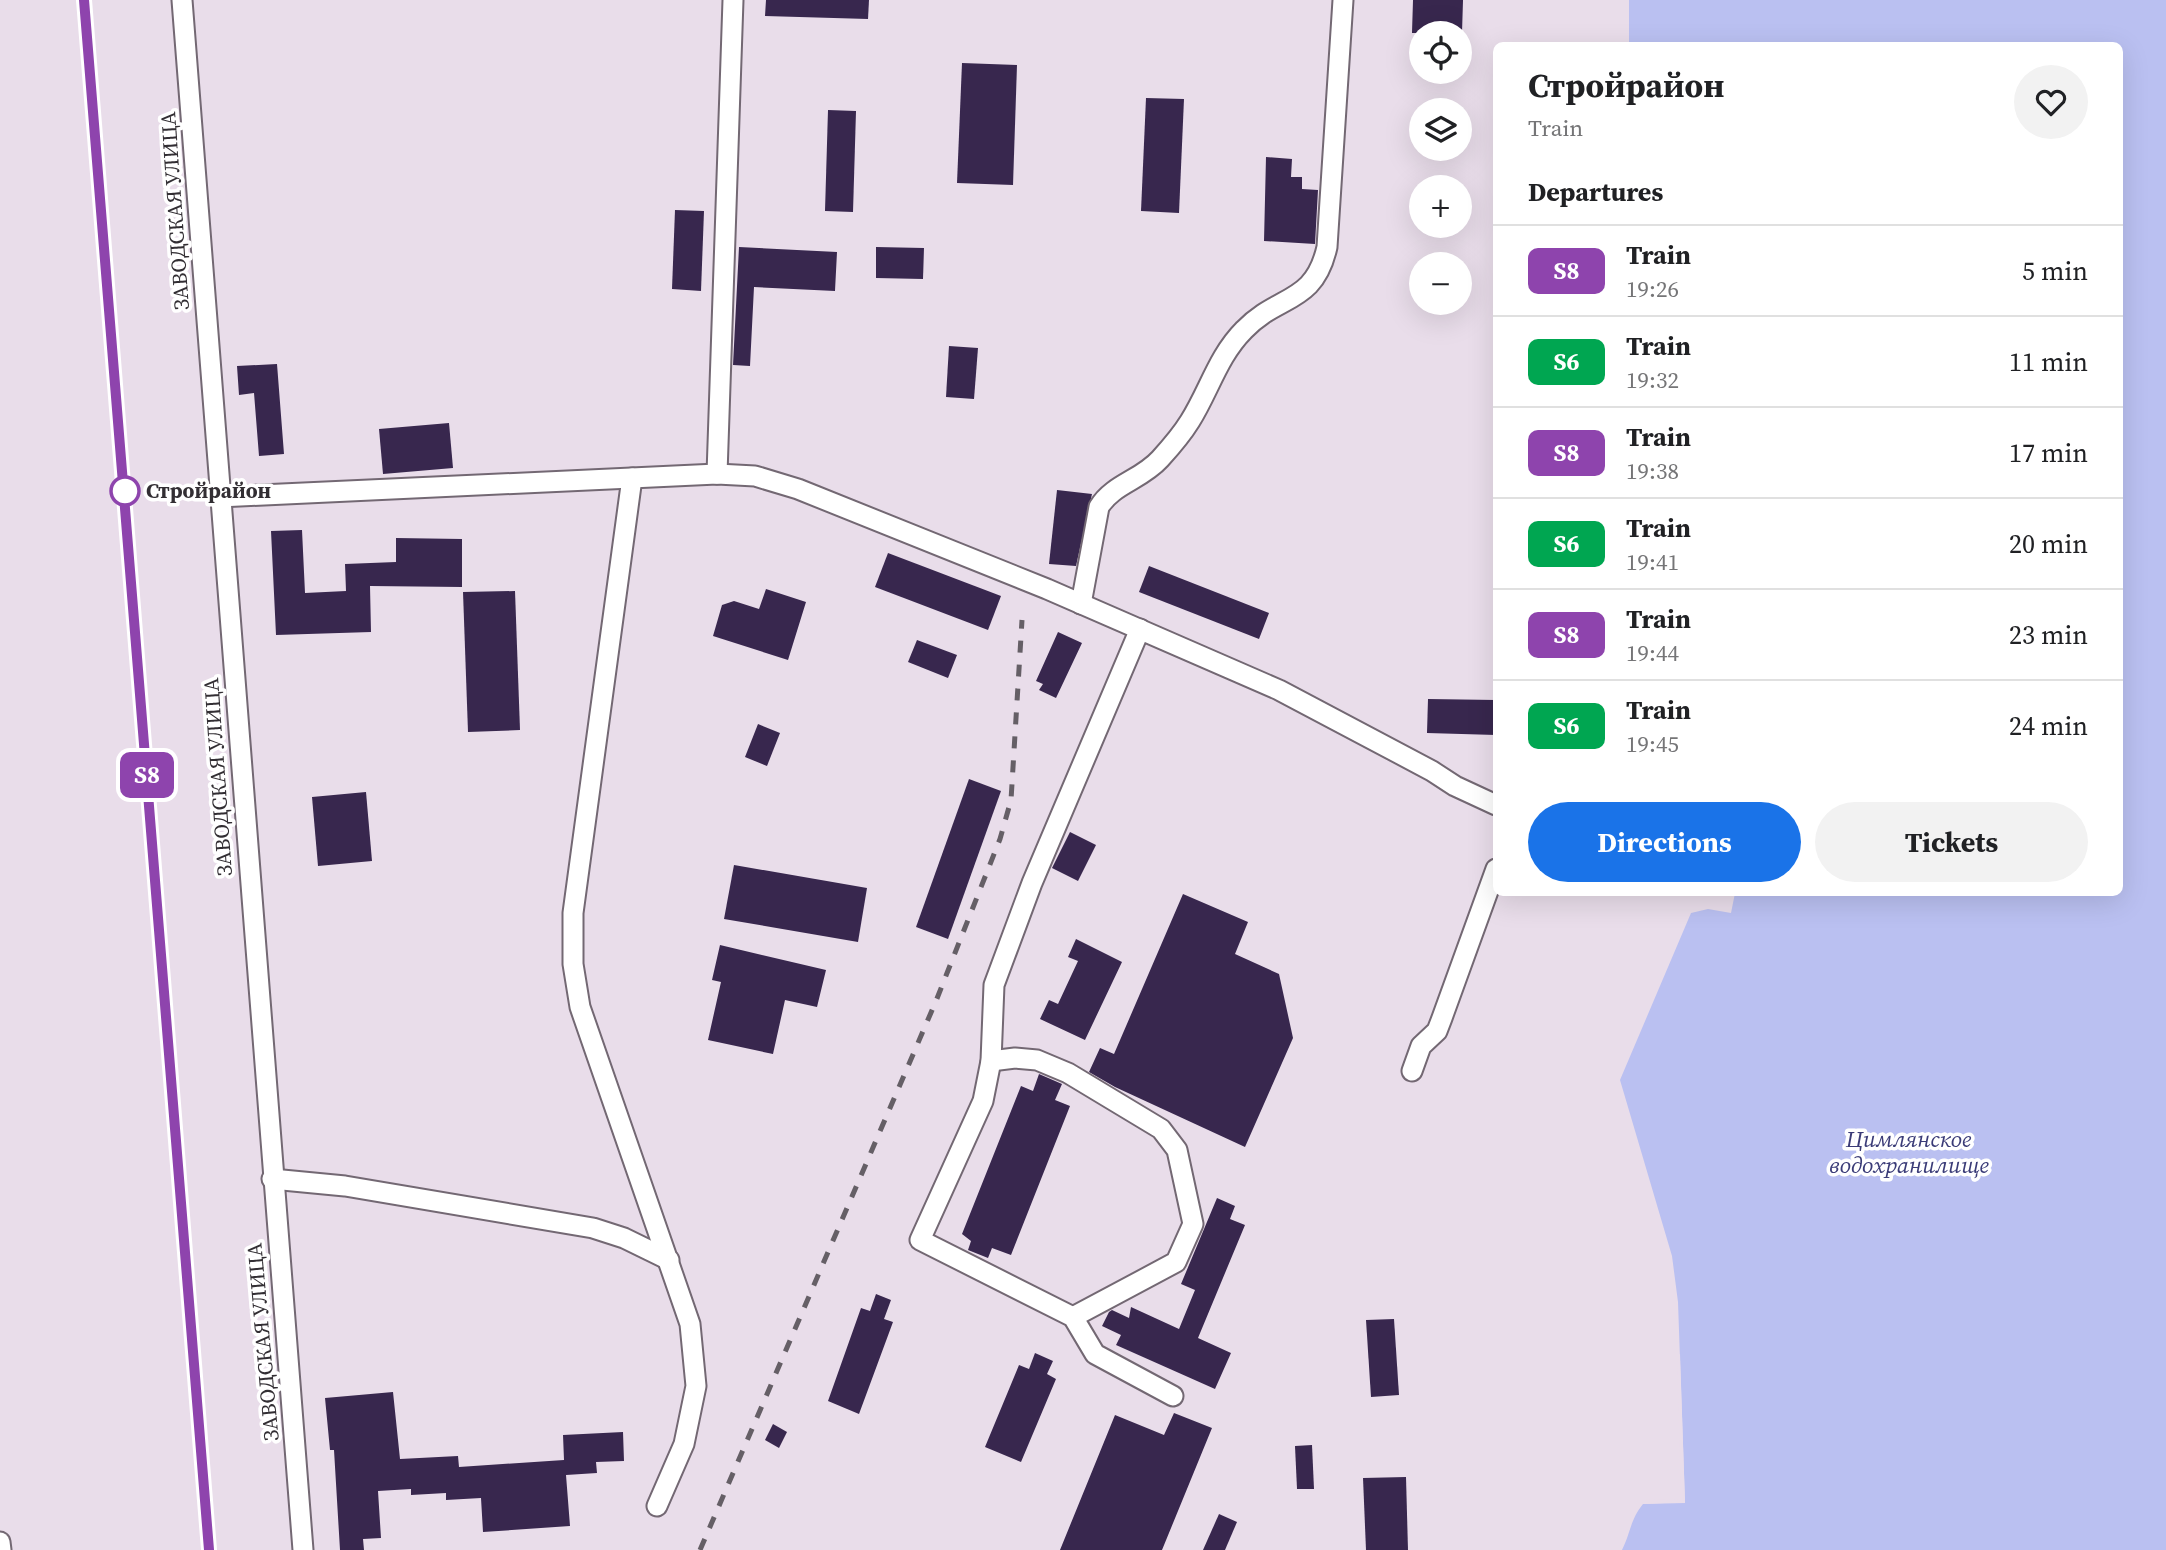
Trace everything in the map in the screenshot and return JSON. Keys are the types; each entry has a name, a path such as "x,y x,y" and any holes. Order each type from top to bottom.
{"street":[{"name":"ЗАВОДСКАЯ УЛИЦА","path":"182,0 303,1550"},
{"path":"717,474 733,0"},
{"path":"1082,604 1099,507 1104,499 1112,489 1124,487 1159,460 1190,421 1210,380 1245,329 1314,282 1323,265 1331,193 1343,0"},
{"path":"219,498 717,474 755,476 799,489 1082,604 1279,690 1432,771 1455,786 1493,803"},
{"path":"632,478 573,913 573,964 580,1007 690,1324 696,1386 684,1444 657,1506"},
{"path":"1140,629 1032,883 993,985 991,1061 983,1101 920,1240 1073,1317 1095,1354 1173,1396"},
{"path":"1412,1071 1422,1046 1437,1031 1493,877"},
{"path":"991,1061 1015,1058 1037,1060 1068,1073 1161,1129 1177,1150 1193,1224 1176,1262 1073,1317"},
{"path":"272,1179 345,1186 593,1228 624,1238 669,1260"},
{"path":"0,1542 1,1550"}],"water":[{"name":"Цимлянское водохранилище","path":"1629,0 2166,0 2166,1550 1622,1550 1643,1504 1685,1502 1678,1302 1672,1256 1620,1080 1691,913 1708,909 1731,913 1734,896 2123,896 2123,42 1629,42"}],"pier":[{"path":"1680,1354 1685,1503 1643,1504 1643,1500 1681,1499 1677,1355"}],"building":[{"path":"766,0 869,0 868,19 765,16"},
{"path":"1413,0 1463,0 1462,21 1412,21"},
{"path":"962,63 1017,65 1013,185 957,183"},
{"path":"1146,98 1184,99 1179,213 1141,211"},
{"path":"828,110 856,111 853,212 825,211"},
{"path":"1266,157 1292,159 1291,177 1302,177 1302,189 1318,190 1315,244 1264,241"},
{"path":"675,210 704,211 701,291 672,289"},
{"path":"739,247 837,252 835,291 754,287 750,366 733,365"},
{"path":"876,247 924,248 923,279 876,278"},
{"path":"949,346 978,348 974,399 946,397"},
{"path":"277,364 284,454 259,456 254,393 239,395 237,366"},
{"path":"449,423 453,468 383,474 379,429"},
{"path":"1057,490 1092,494 1076,566 1049,564"},
{"path":"302,530 305,593 346,591 345,564 396,562 396,538 462,539 462,587 370,586 371,632 276,635 271,531"},
{"path":"888,553 1001,596 988,630 875,587"},
{"path":"1149,566 1269,613 1259,639 1139,592"},
{"path":"766,589 806,602 788,660 713,636 722,605 734,601 759,609"},
{"path":"515,591 520,730 468,732 463,592"},
{"path":"1058,632 1082,643 1056,698 1039,690 1043,684 1036,681"},
{"path":"917,640 957,655 948,678 908,662"},
{"path":"1428,699 1493,700 1493,735 1427,733"},
{"path":"758,724 780,733 767,766 745,757"},
{"path":"969,779 1001,791 948,939 916,927"},
{"path":"366,792 372,861 318,866 312,797"},
{"path":"1070,832 1096,845 1078,881 1052,868"},
{"path":"734,865 867,888 858,942 724,919"},
{"path":"1183,894 1248,922 1235,954 1279,974 1293,1038 1245,1147 1115,1087 1089,1072 1100,1048 1114,1054"},
{"path":"1076,939 1122,962 1085,1040 1040,1019 1049,1000 1058,1004 1078,961 1068,957"},
{"path":"720,945 826,970 817,1007 785,1000 773,1054 708,1040 721,982 712,980"},
{"path":"1039,1074 1062,1084 1055,1100 1070,1106 1011,1255 992,1248 988,1258 968,1250 971,1241 962,1234 1021,1086 1033,1091"},
{"path":"1217,1198 1235,1206 1230,1219 1245,1225 1198,1338 1231,1353 1215,1389 1116,1345 1121,1335 1102,1326 1112,1310 1129,1318 1131,1307 1179,1329 1195,1290 1181,1284"},
{"path":"876,1294 891,1300 884,1319 893,1322 859,1414 828,1401 861,1308 870,1311"},
{"path":"1394,1319 1399,1395 1371,1397 1366,1320"},
{"path":"1035,1353 1053,1361 1047,1374 1056,1379 1021,1462 985,1447 1019,1365 1029,1369"},
{"path":"393,1392 400,1459 458,1456 459,1467 564,1460 563,1435 623,1432 624,1461 596,1462 597,1473 566,1475 570,1526 483,1532 481,1498 446,1500 446,1493 411,1495 411,1489 378,1491 381,1538 363,1539 364,1550 340,1550 334,1450 330,1450 325,1398"},
{"path":"1174,1413 1212,1428 1162,1550 1060,1550 1115,1415 1164,1435"},
{"path":"773,1424 787,1432 779,1448 765,1440"},
{"path":"1312,1445 1314,1489 1297,1489 1295,1446"},
{"path":"1406,1477 1408,1550 1366,1550 1363,1478"},
{"path":"1219,1514 1237,1522 1225,1550 1203,1550"}],"railway":[{"path":"84,0 209,1550"},
{"path":"700,1550 936,1001 1000,839 1011,800 1022,620"}],"train":[{"name":"S8","path":"84,0 209,1550"}],"place":[{"name":"Стройрайон","path":"125,491"}]}
